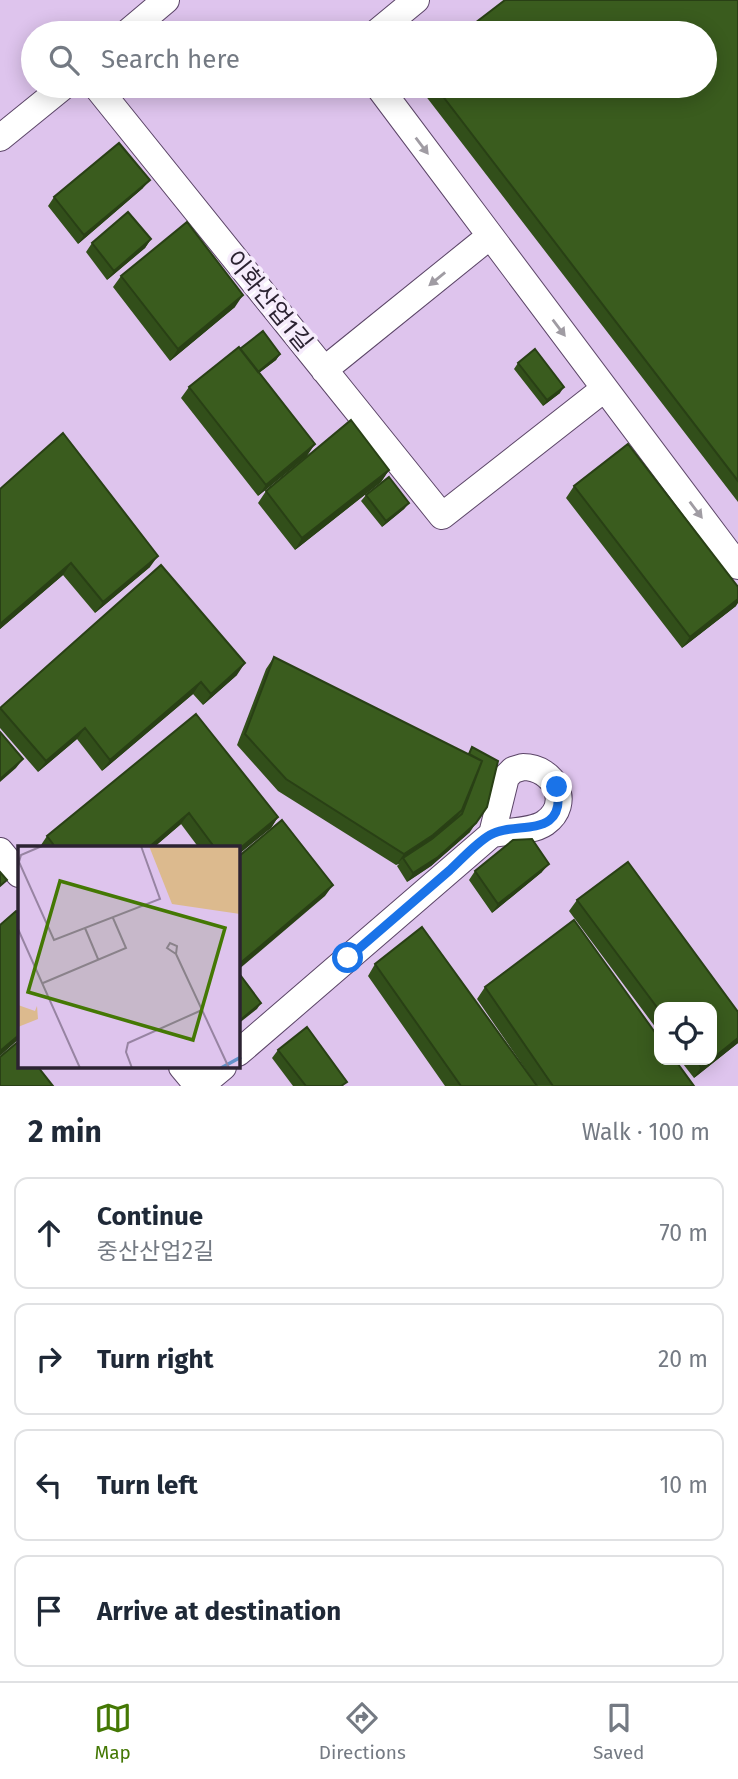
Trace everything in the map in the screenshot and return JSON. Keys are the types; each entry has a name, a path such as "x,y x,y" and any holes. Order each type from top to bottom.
{"street":[{"path":"141,21 166,0"},
{"path":"391,21 416,0"},
{"path":"0,138 49,98"},
{"name":"이화산업1길","path":"106,98 442,516 604,389"},
{"path":"387,98 738,566"},
{"path":"324,370 490,236"},
{"path":"240,1051 492,834"},
{"path":"0,851 18,873"},
{"path":"183,1068 199,1086 222,1068"}],"building":[{"path":"505,0 738,0 738,481 444,98 717,98 717,21 478,21"},
{"path":"119,143 150,180 84,235 54,197"},
{"path":"128,212 151,239 114,271 92,243"},
{"path":"187,222 243,295 178,349 121,276"},
{"path":"263,331 280,354 258,372 240,349"},
{"path":"239,347 315,444 266,485 189,387"},
{"path":"535,349 564,387 547,400 518,363"},
{"path":"351,420 389,470 302,538 266,491"},
{"path":"63,433 158,556 103,602 71,563 0,624 0,489"},
{"path":"628,444 738,587 738,599 690,637 574,486"},
{"path":"389,477 409,503 386,521 366,495"},
{"path":"161,565 245,663 211,694 201,682 110,760 85,728 46,761 0,708"},
{"path":"274,657 482,761 462,810 433,835 404,854 286,779 245,734"},
{"path":"196,714 278,817 240,848 240,846 214,846 189,813 150,846 54,846 47,836"},
{"path":"0,732 23,759 0,779"},
{"path":"472,747 498,761 487,807 476,823 438,857 413,873 403,858 432,839 462,814 482,761 469,754"},
{"path":"282,820 333,885 240,963 240,855"},
{"path":"532,839 549,864 498,904 475,871 513,840"},
{"path":"628,862 738,1012 738,1038 717,1055 717,1002 654,1003 577,900"},
{"path":"0,872 7,880 0,886"},
{"path":"16,911 18,913 18,1036 0,1051 0,925"},
{"path":"574,920 654,1031 654,1065 679,1065 694,1086 553,1086 485,987"},
{"path":"422,927 537,1086 461,1086 375,964"},
{"path":"240,975 261,1003 240,1020"},
{"path":"307,1027 347,1082 341,1086 306,1086 278,1050"},
{"path":"18,1042 18,1068 39,1068 53,1086 0,1086 0,1057"}],"route":[{"path":"348,958 492,834 544,824 557,808 557,787"}]}
